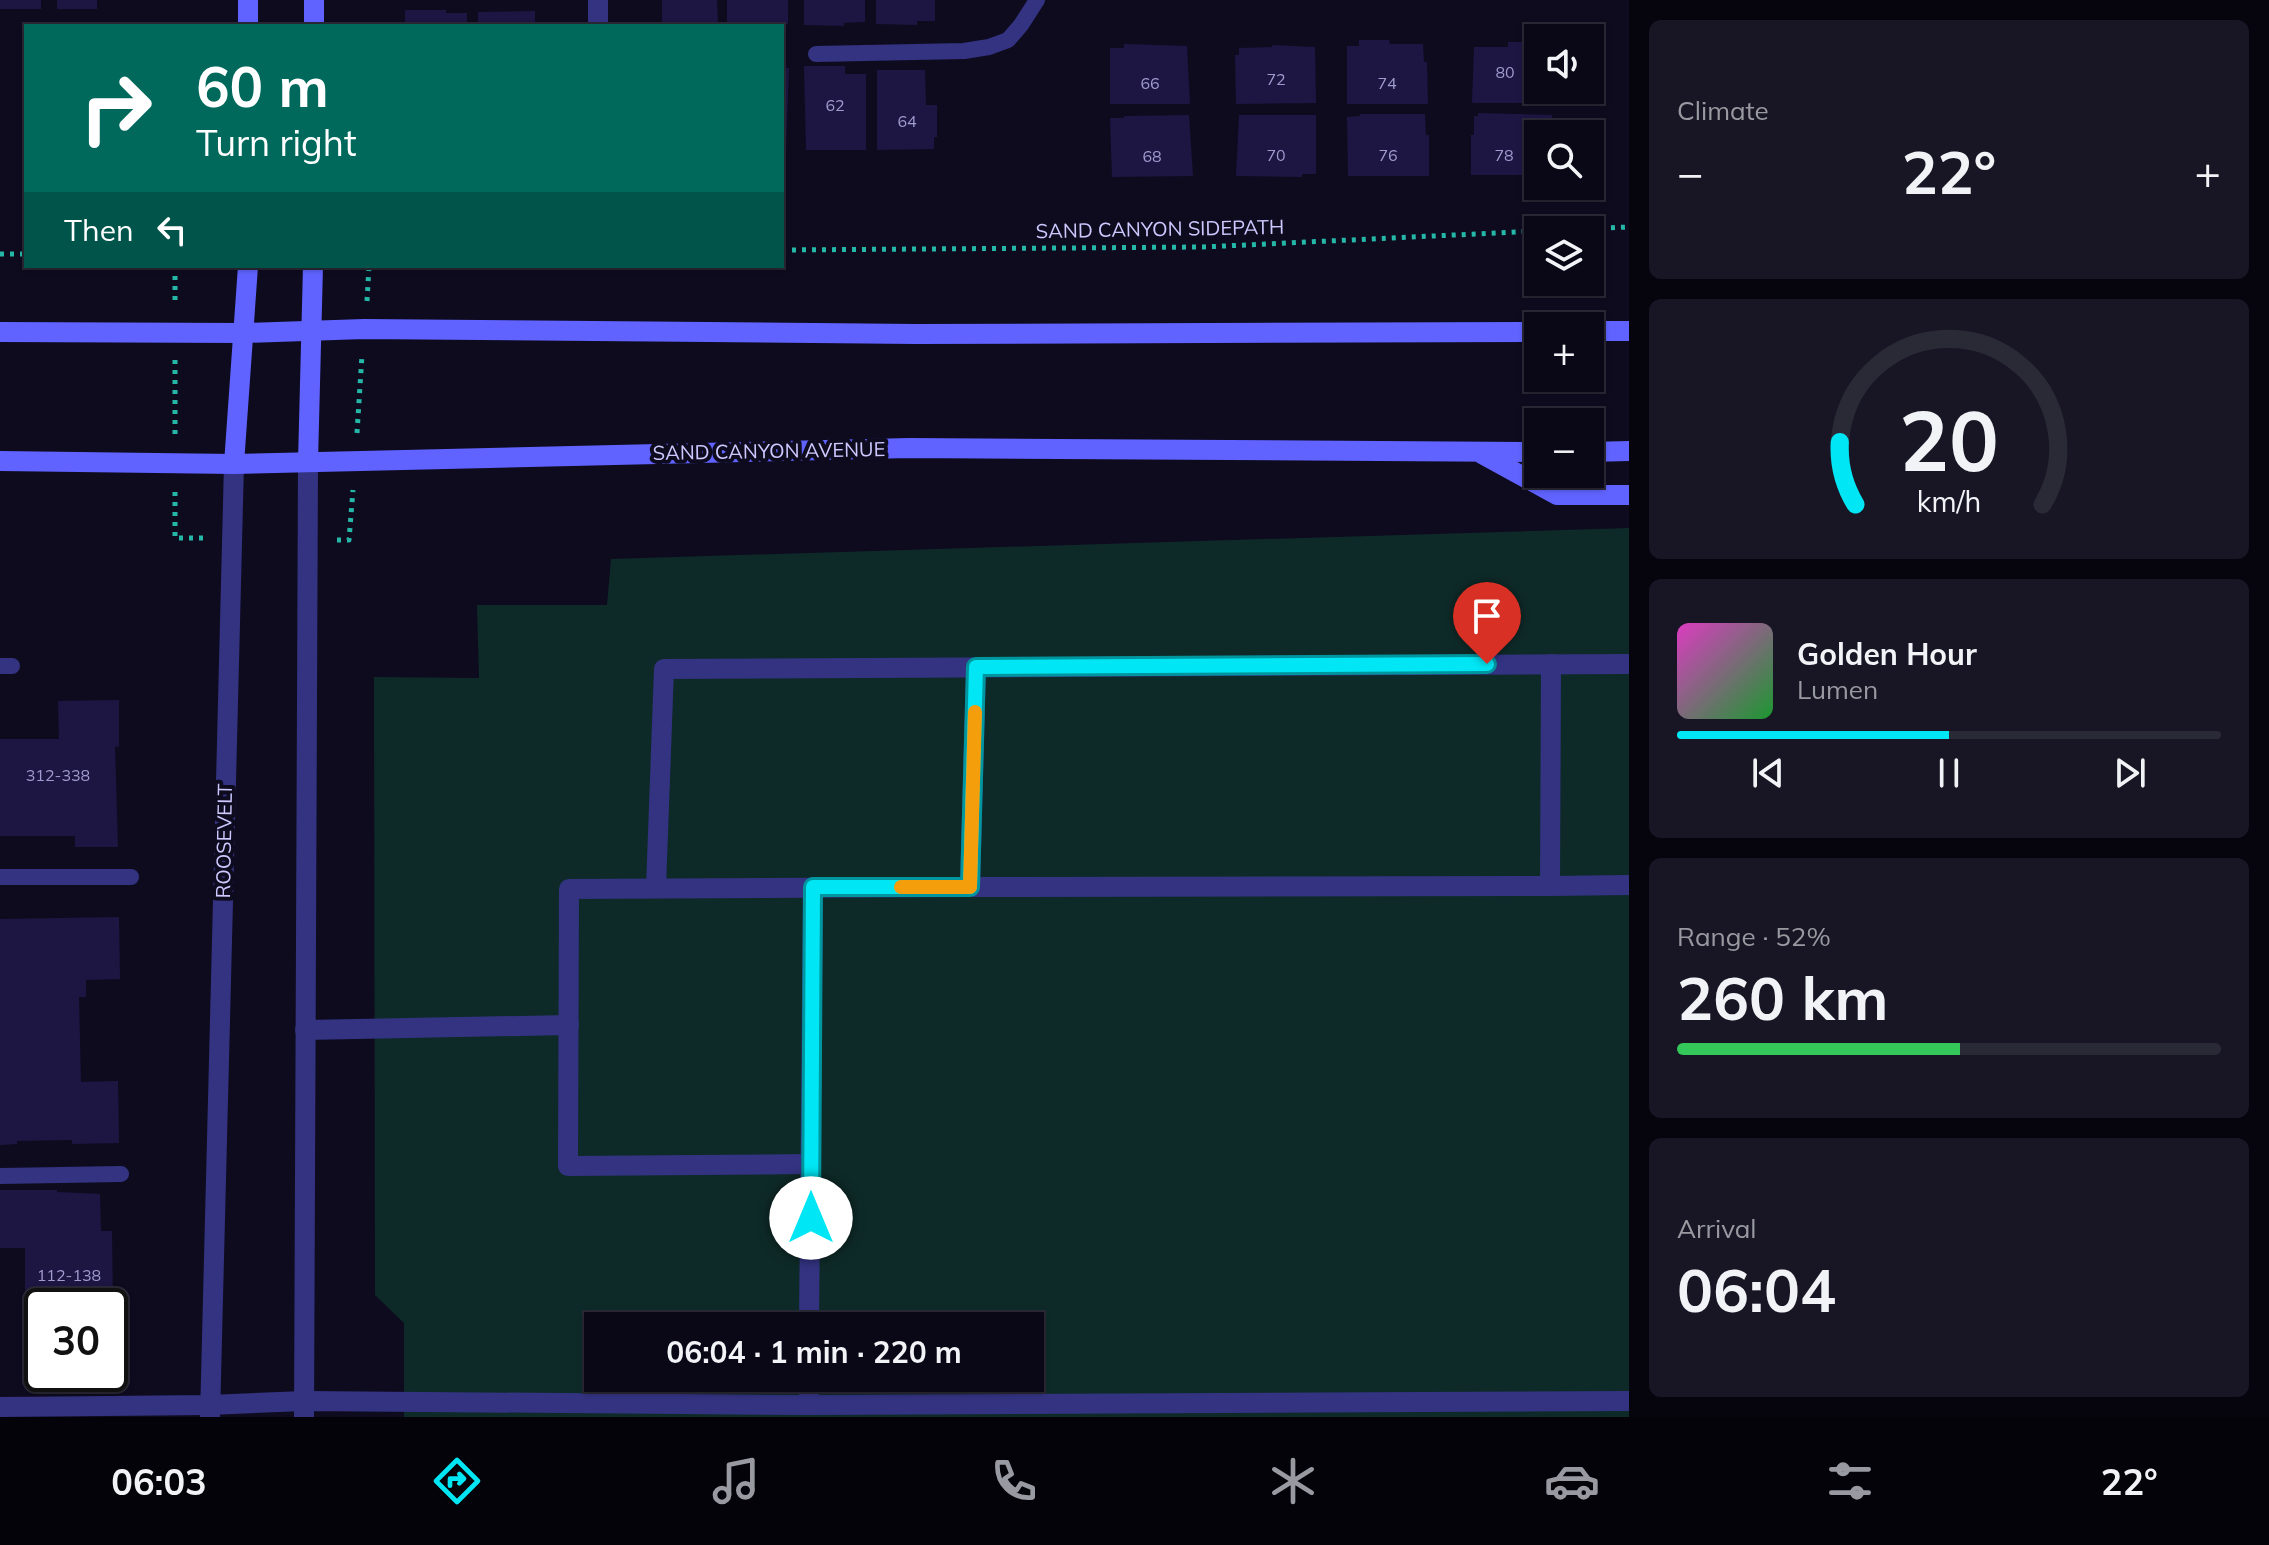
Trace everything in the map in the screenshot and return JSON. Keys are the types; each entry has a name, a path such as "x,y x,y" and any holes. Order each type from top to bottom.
{"main road":[{"path":"248,0 248,24"},
{"path":"314,0 314,24"},
{"name":"ROOSEVELT","path":"234,464 248,268"},
{"path":"308,462 313,268"},
{"path":"1604,331 1629,331"},
{"path":"0,332 1524,332"},
{"name":"SAND CANYON AVENUE","path":"0,461 234,464 909,448 1524,452"},
{"path":"1604,452 1629,451"},
{"path":"1479,452 1557,495 1629,495"}],"street":[{"path":"598,0 598,24"},
{"path":"304,1409 308,462"},
{"name":"ROOSEVELT","path":"210,1411 234,464"},
{"path":"1550,886 1551,664"},
{"path":"656,888 664,669 1629,664"},
{"path":"970,887 976,667"},
{"path":"811,1164 568,1166 569,889 1629,885"},
{"path":"809,1312 813,887"},
{"path":"305,1030 569,1025"},
{"path":"809,1392 809,1405"},
{"path":"0,1407 210,1411 1629,1401"}],"lane":[{"path":"816,54 964,51 989,47 1008,40 1037,0"},
{"path":"0,877 131,877"},
{"path":"0,1176 121,1174"}],"path":[{"path":"1604,228 1629,227"},
{"name":"SAND CANYON SIDEPATH","path":"784,250 1203,247 1524,232"},
{"path":"0,254 24,254"}],"green space":[{"path":"1629,528 1629,1417 404,1417 404,1323 375,1295 374,677 479,678 477,605 607,605 611,559"}],"building":[{"path":"0,0 41,0 41,9 0,9"},
{"path":"57,0 97,0 97,9 57,9"},
{"path":"662,0 717,0 718,24 662,22"},
{"path":"727,0 788,0 788,24 727,24"},
{"path":"804,0 865,0 865,22 844,23 844,26 804,25"},
{"path":"876,0 935,0 935,21 917,21 917,25 876,24"},
{"path":"405,10 467,13 467,24 405,24"},
{"path":"535,11 535,24 478,24 478,12"},
{"path":"1359,40 1423,44 1424,62 1427,62 1428,104 1347,104 1347,46 1359,46"},
{"path":"1508,42 1524,42 1524,103 1472,103 1474,47 1508,47"},
{"path":"1124,44 1187,46 1190,104 1110,104 1110,48 1124,48"},
{"path":"1272,45 1315,47 1316,103 1236,104 1235,55 1239,55 1239,48"},
{"path":"804,66 845,66 845,74 866,74 866,150 806,150"},
{"path":"784,68 789,68 786,150"},
{"path":"877,70 925,70 926,105 937,105 934,149 877,150"},
{"path":"1478,113 1552,115 1552,120 1524,120 1524,175 1471,175 1471,135 1474,135 1474,116"},
{"path":"1360,114 1425,114 1426,135 1429,135 1429,176 1348,176 1347,117"},
{"path":"1189,115 1193,176 1112,177 1110,118"},
{"path":"1239,115 1316,115 1316,174 1302,174 1302,177 1236,176"},
{"path":"119,700 119,747 115,746 118,847 75,847 75,836 0,836 0,739 59,739 58,701"},
{"path":"119,917 120,979 86,980 86,997 79,997 81,1082 118,1081 119,1143 72,1144 72,1140 17,1141 17,1144 0,1145 0,919"},
{"path":"0,1190 100,1194 101,1231 112,1231 113,1288 25,1288 25,1248 0,1248"}],"slow traffic":[{"path":"901,887 970,887 975,712"}],"route":[{"path":"811,1218 813,887 970,887 976,667 1487,664"}]}
